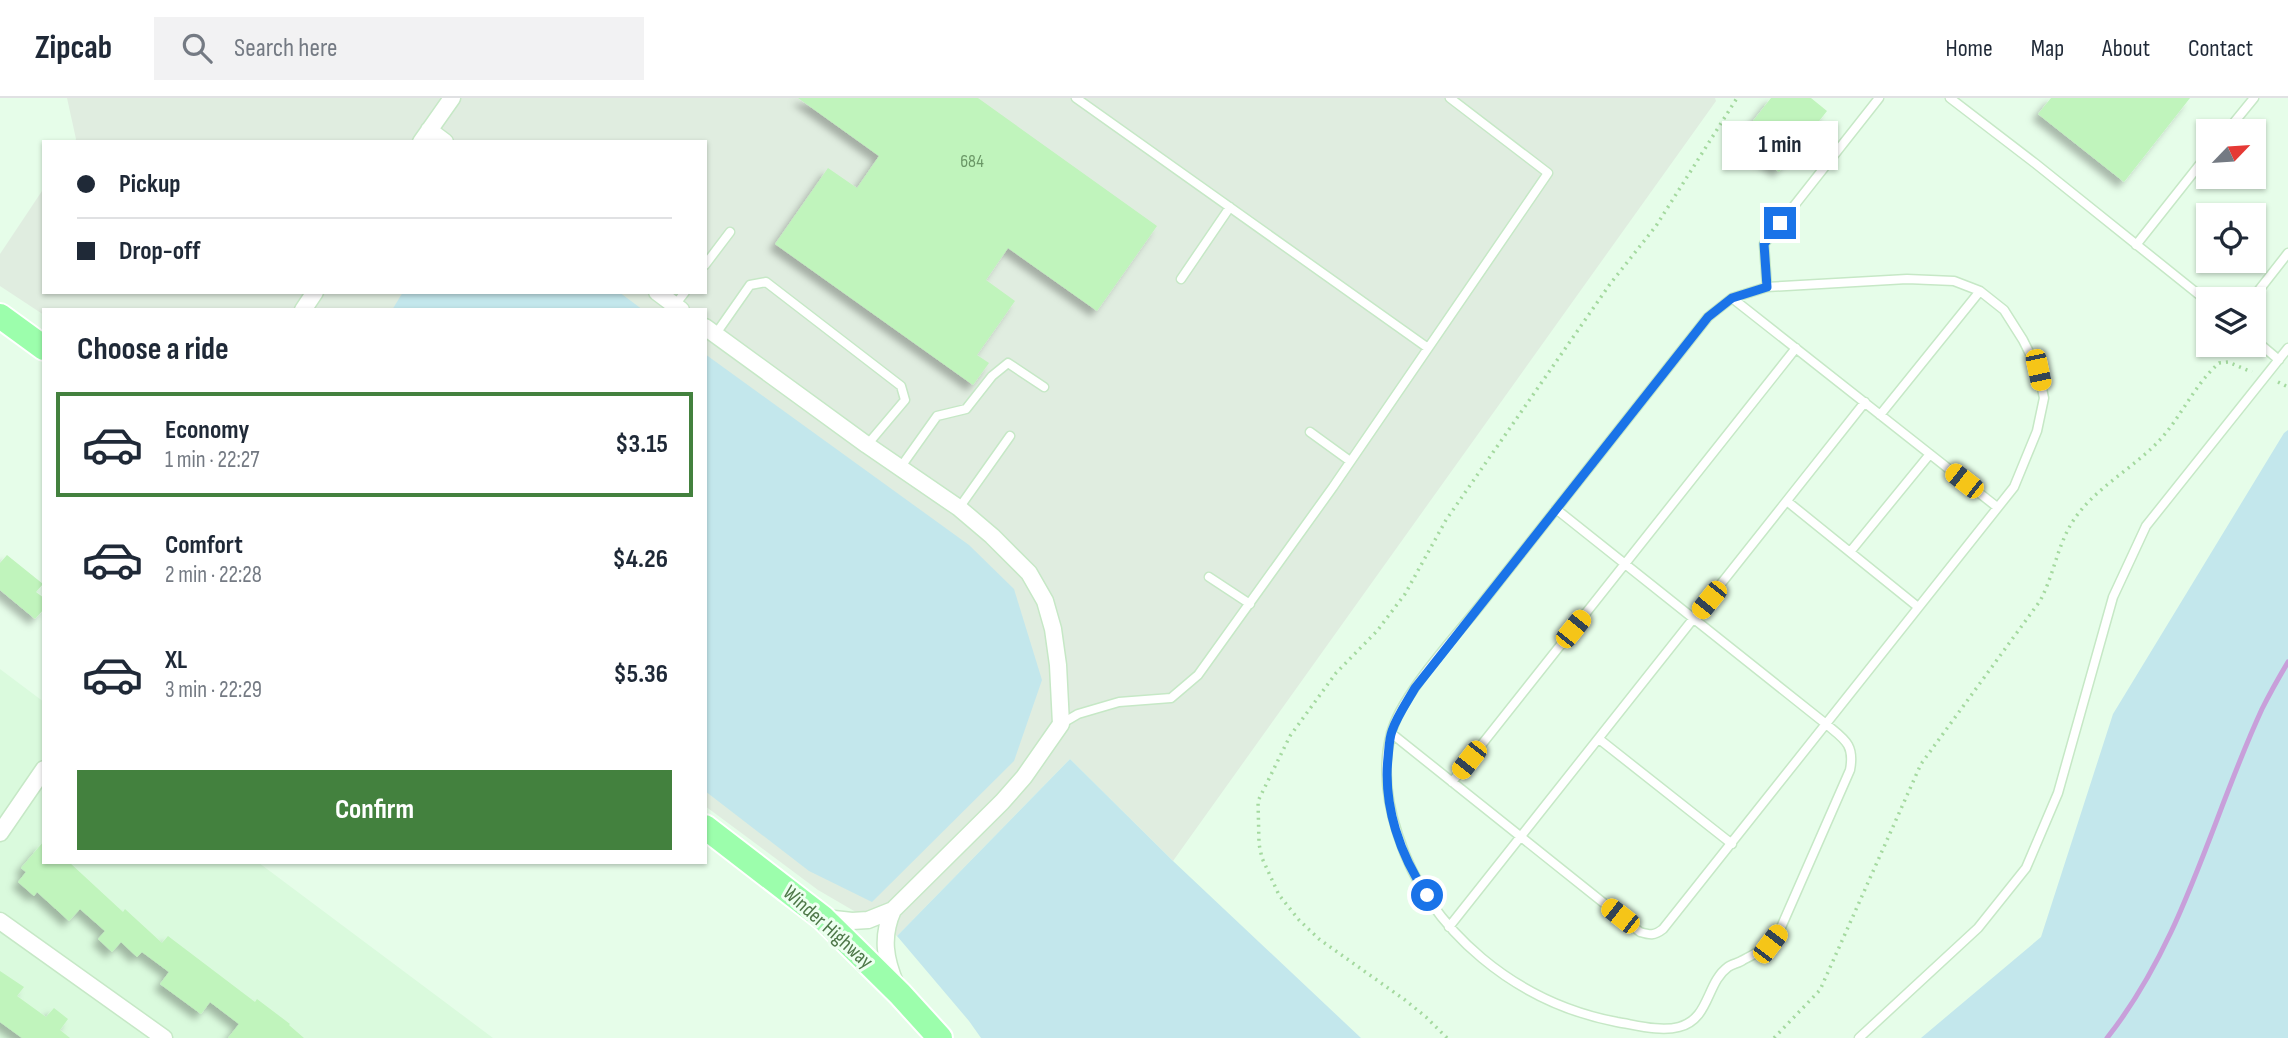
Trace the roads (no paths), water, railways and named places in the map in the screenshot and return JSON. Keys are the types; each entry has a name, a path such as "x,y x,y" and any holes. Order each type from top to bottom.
{"main road":[{"path":"0,316 42,347"},
{"name":"Winder Highway","path":"707,829 823,918 900,993 940,1038"}],"street":[{"path":"425,136 452,98"},
{"path":"662,294 681,302"},
{"path":"710,331 959,508 1012,554 1029,573 1045,601 1053,629 1058,665 1062,724 1024,777 1002,802 893,911 887,927 886,955 900,993"},
{"path":"0,832 42,772"},
{"path":"823,918 852,922 868,920 893,911"},
{"path":"0,921 164,1038"}],"lane":[{"path":"1076,98 1428,348"},
{"path":"1062,724 1078,714 1119,702 1171,698 1198,675 1350,461 1548,173 1450,98"},
{"path":"1767,287 1764,244 1879,98"},
{"path":"1950,98 2196,292"},
{"path":"2237,119 2254,98"},
{"path":"2136,245 2196,169"},
{"path":"1181,279 1230,207"},
{"path":"707,262 730,232"},
{"path":"2261,287 2288,253"},
{"path":"1391,733 1640,932 1650,935 1663,929 1732,844 1826,724 1918,607 2014,487 2037,431 2044,398 2038,370 2004,310 1980,291 1954,281 1919,280 1767,287 1732,298 1708,317 1556,509 1415,688 1391,733 1385,782 1402,848 1416,879 1449,927 1480,957 1536,995 1601,1018 1665,1029 1681,1027 1696,1018 1728,967 1757,953 1770,944 1779,932 1853,758 1849,744 1826,724 1556,509"},
{"path":"710,331 750,285 765,282 901,386 905,400 867,445"},
{"path":"1880,415 1980,291"},
{"path":"1732,298 1997,508"},
{"path":"1452,782 1796,348"},
{"path":"1858,1038 1978,928 2026,868 2058,793 2113,597 2146,526 2288,348"},
{"path":"2266,350 2278,360"},
{"path":"900,468 937,416 966,409 992,376 1008,363 1044,387"},
{"path":"1449,927 1865,402"},
{"path":"1310,432 1350,461"},
{"path":"959,508 1010,436"},
{"path":"1850,552 1930,454"},
{"path":"1788,502 1918,607"},
{"path":"1209,577 1250,604"},
{"path":"1599,739 1732,844"}],"waterway":[{"path":"2107,1038 2134,1001 2157,961 2194,878 2262,709 2288,662"}]}
